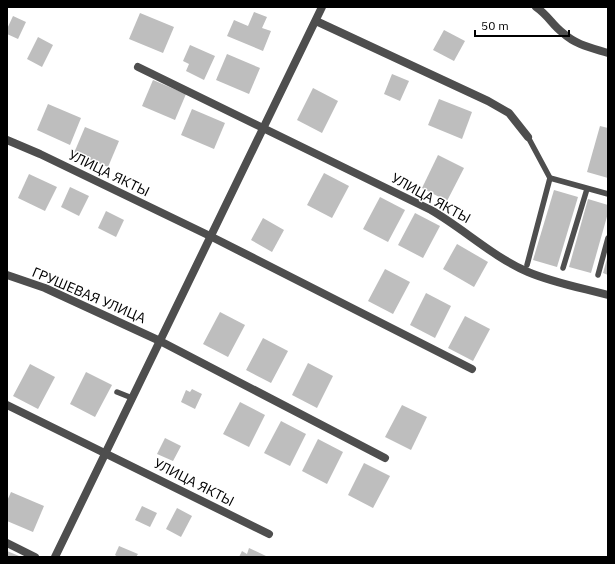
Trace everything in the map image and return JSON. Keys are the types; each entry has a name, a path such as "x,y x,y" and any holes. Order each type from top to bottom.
{"street":[{"path":"55,557 322,7"},
{"path":"536,7 548,15 561,32 574,42 608,53"},
{"path":"316,21 488,101 509,113 528,137"},
{"name":"УЛИЦА ЯКТЫ","path":"138,67 431,210 454,223 498,255 528,272 608,295"},
{"name":"УЛИЦА ЯКТЫ","path":"7,140 40,154 210,236 472,369"},
{"name":"ГРУШЕВАЯ УЛИЦА","path":"7,275 45,288 160,341"},
{"path":"160,341 385,458"},
{"name":"УЛИЦА ЯКТЫ","path":"7,405 269,534"},
{"path":"7,543 35,557"}],"lane":[{"path":"527,265 550,178 528,137"},
{"path":"550,178 608,194"},
{"path":"563,268 587,189"},
{"path":"598,275 608,238"},
{"path":"117,392 132,398"}],"building":[{"path":"254,12 267,17 262,28 271,31 263,51 227,36 234,20 248,26"},
{"path":"140,13 174,27 163,53 129,39"},
{"path":"13,16 26,22 18,39 7,34 7,29"},
{"path":"444,30 465,41 454,61 433,50"},
{"path":"38,37 53,45 42,67 27,59"},
{"path":"190,45 215,56 204,80 186,71 189,64 183,61"},
{"path":"227,54 260,68 249,94 216,80"},
{"path":"392,74 409,81 400,101 384,94"},
{"path":"153,80 186,94 175,120 142,106"},
{"path":"313,88 338,101 322,133 297,120"},
{"path":"439,99 472,112 462,139 428,125"},
{"path":"48,104 81,118 70,145 37,130"},
{"path":"192,109 225,123 214,149 181,135"},
{"path":"600,126 608,128 608,178 587,172"},
{"path":"85,127 119,141 108,167 74,153"},
{"path":"438,155 464,168 447,201 422,188"},
{"path":"324,173 349,186 332,218 307,205"},
{"path":"29,174 57,187 45,211 18,198"},
{"path":"70,187 89,196 79,216 61,207"},
{"path":"554,190 578,197 557,267 533,260"},
{"path":"380,197 405,210 388,242 363,229"},
{"path":"588,199 608,205 608,213 591,273 569,267"},
{"path":"106,211 124,220 116,237 98,228"},
{"path":"415,213 440,226 423,258 398,245"},
{"path":"263,218 284,230 272,252 251,240"},
{"path":"457,244 488,262 474,287 443,269"},
{"path":"608,255 608,275 603,273"},
{"path":"385,269 410,282 393,314 368,301"},
{"path":"426,293 451,306 435,338 410,325"},
{"path":"220,312 245,325 228,357 203,344"},
{"path":"465,316 490,329 473,361 448,348"},
{"path":"263,338 288,351 271,383 246,370"},
{"path":"308,363 333,376 317,408 292,395"},
{"path":"30,364 55,377 38,409 13,396"},
{"path":"86,372 112,385 95,417 70,404"},
{"path":"192,389 202,394 195,409 181,402 186,390 190,392"},
{"path":"240,402 265,415 249,447 223,434"},
{"path":"402,405 427,417 411,450 385,437"},
{"path":"281,421 306,434 290,466 264,453"},
{"path":"165,438 181,446 173,461 157,454"},
{"path":"318,439 343,452 327,484 302,471"},
{"path":"364,463 390,476 373,508 348,495"},
{"path":"11,492 44,506 33,532 7,521 7,501"},
{"path":"142,506 157,513 150,527 135,520"},
{"path":"177,508 192,516 181,537 166,529"},
{"path":"119,546 138,554 136,557 118,557 115,555"},
{"path":"249,548 266,557 239,557 242,551 247,554"},
{"path":"7,551 19,556 7,557"}]}
